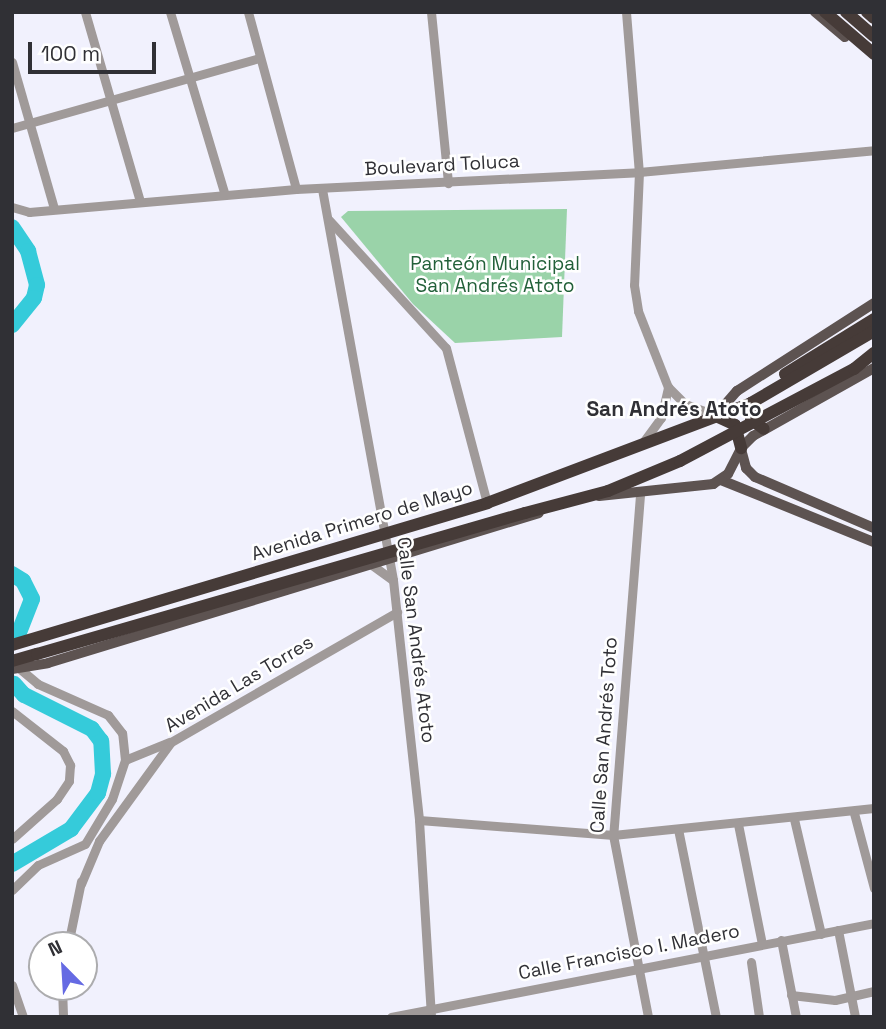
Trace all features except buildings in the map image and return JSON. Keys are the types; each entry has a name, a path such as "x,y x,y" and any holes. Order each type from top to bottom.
{"highway":[{"path":"825,12 874,54"},
{"path":"836,12 874,43"},
{"path":"846,12 874,36"},
{"path":"867,12 874,18"},
{"path":"751,399 874,320"},
{"path":"716,415 751,399 874,331"},
{"name":"Avenida Primero de Mayo","path":"15,666 37,654 608,491 680,461 854,369 874,353"},
{"path":"854,369 874,360"},
{"path":"751,399 751,419 764,429"},
{"path":"716,415 736,425 741,447"},
{"name":"Avenida Primero de Mayo","path":"12,645 487,503 716,415"},
{"path":"216,586 229,596 225,610"}],"main road":[{"path":"815,12 874,60"},
{"path":"860,312 874,303"},
{"name":"Avenida Primero de Mayo","path":"716,415 737,391 860,312 874,310"},
{"path":"870,540 721,480 734,467 741,447 764,429 874,368"},
{"path":"741,447 752,475 873,527"},
{"name":"Avenida Primero de Mayo","path":"589,496 640,495 702,488 721,480"},
{"name":"Avenida Primero de Mayo","path":"15,666 225,610 527,519 551,506"}],"street":[{"path":"85,12 140,201"},
{"path":"170,12 225,195"},
{"path":"248,12 296,189"},
{"path":"431,12 448,183"},
{"path":"626,12 639,172 634,285 638,311 668,387 685,404 716,415"},
{"path":"12,128 259,58"},
{"path":"12,62 54,208"},
{"name":"Boulevard Toluca","path":"12,207 29,212 296,189 639,172 874,150"},
{"name":"Calle San Andrés Atoto","path":"322,189 393,580 419,820 431,1013"},
{"path":"328,220 446,348 487,503"},
{"path":"630,450 657,425 668,387"},
{"name":"Calle San Andrés Toto","path":"640,495 613,835 648,1017"},
{"path":"814,517 820,505"},
{"path":"870,540 873,527"},
{"path":"372,565 393,580"},
{"name":"Avenida Las Torres","path":"81,884 99,841 132,789 171,742 397,612"},
{"path":"15,666 38,684 108,715 122,733 125,760 112,799 85,844 81,884 71,931"},
{"path":"12,711 63,751 70,765 69,781 57,799 12,839"},
{"path":"125,760 171,742"},
{"path":"419,820 613,835 854,813 874,808"},
{"path":"854,813 874,888"},
{"path":"794,819 821,934"},
{"path":"738,824 762,944"},
{"path":"678,829 716,1017"},
{"path":"12,890 38,865 85,844"},
{"name":"Calle Francisco I. Madero","path":"391,1017 431,1013 639,968 874,923"},
{"path":"838,930 855,1017"},
{"path":"781,940 796,1017"},
{"path":"751,962 760,1017"},
{"path":"12,985 23,1017"},
{"path":"791,995 835,1000 874,991"}],"green space":[{"name":"Panteón Municipal San Andrés Atoto","path":"567,209 562,337 455,343 413,304 341,217 348,211"}],"waterway":[{"path":"12,227 28,251 37,285 34,298 12,325"},
{"path":"12,574 23,581 32,599 16,640"},
{"path":"12,864 71,829 98,793 103,774 101,741 92,729 24,695 14,684"}],"district":[{"name":"San Andrés Atoto","path":"674,409"}]}
